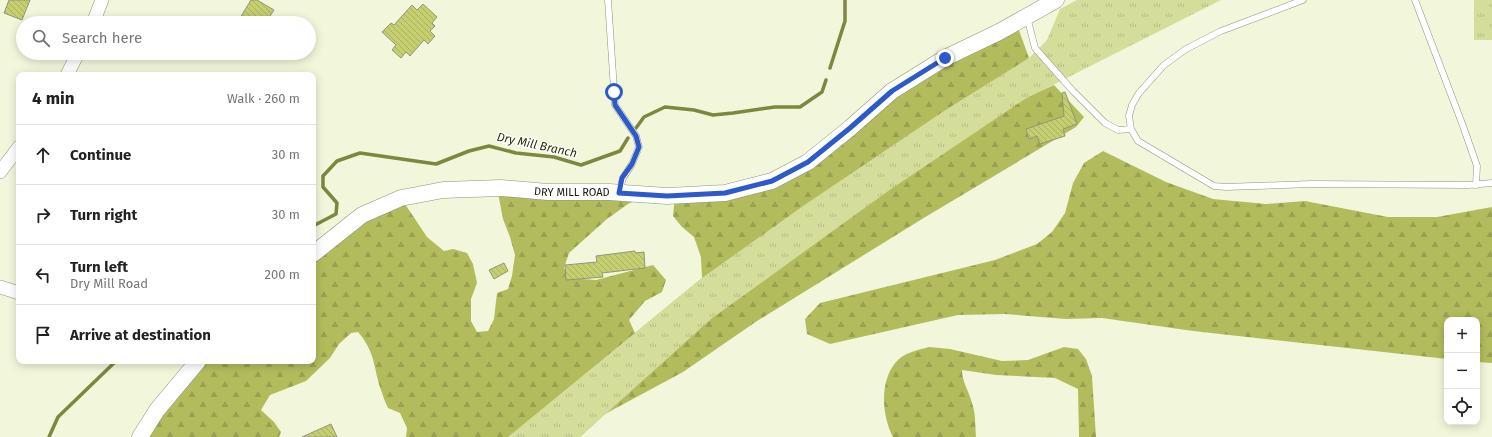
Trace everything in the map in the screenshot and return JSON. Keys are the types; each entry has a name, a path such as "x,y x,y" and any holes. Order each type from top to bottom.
{"street":[{"path":"96,16 102,0"},
{"name":"DRY MILL ROAD","path":"316,252 362,215 401,198 443,190 501,188 548,192 619,193 667,196 725,193 772,181 808,162 892,91 945,58 1056,0"},
{"path":"68,72 74,60"},
{"path":"0,172 16,151"},
{"path":"0,287 16,292"},
{"path":"140,437 157,410 195,364"}],"lane":[{"path":"608,0 615,105 636,136 639,147 632,164 622,178 619,193"},
{"path":"1303,0 1221,31 1186,49 1164,65 1139,93 1132,105 1129,116 1131,129 1138,141 1214,186 1226,187 1312,184 1492,184"},
{"path":"1415,0 1477,166 1476,185"},
{"path":"1027,16 1035,48 1073,91 1104,123 1118,130 1131,129"}],"green space":[{"path":"1077,0 1221,0 1025,99 891,189 711,319 580,437 508,437 702,278 803,206 944,111 1029,58 1047,40 1060,9"},
{"path":"1474,0 1492,0 1492,40 1474,40"},
{"path":"1016,22 1029,58 973,121 1054,85 1084,117 1076,127 927,216 757,321 683,372 605,414 580,437 406,437 407,428 400,413 388,408 378,382 371,354 358,332 351,333 339,344 330,358 306,381 270,395 261,410 274,422 281,432 279,437 140,437 196,364 316,364 316,252 401,198 427,237 444,251 453,249 467,253 473,264 477,283 471,299 471,321 477,332 488,331 494,319 497,293 508,289 512,276 515,255 503,219 497,188 648,195 628,204 607,219 569,253 564,268 569,278 596,280 653,265 666,280 662,292 645,301 629,320 635,333 702,278 701,257 694,237 682,227 673,216 675,196 768,182 892,91"},
{"path":"1103,151 1166,182 1213,199 1266,204 1305,201 1388,217 1437,217 1492,207 1492,363 1480,362 1480,317 1444,317 1444,359 1193,331 1102,318 1066,319 1005,314 958,315 830,344 807,334 805,319 820,303 995,260 1037,244 1052,232 1065,213 1073,183 1084,163"},
{"path":"929,347 950,349 1002,361 1028,360 1064,347 1078,349 1086,359 1092,376 1096,437 1079,437 1078,389 1055,378 996,375 962,370 963,379 974,411 976,437 893,437 886,419 884,399 887,379 891,370 899,359 911,352"}],"building":[{"path":"9,0 30,0 24,16 16,16 16,18 4,13"},
{"path":"251,0 257,0 274,10 270,16 241,16"},
{"path":"423,4 437,17 432,23 435,26 430,31 435,36 428,44 424,40 410,56 406,52 401,58 392,50 396,45 382,32 391,23 394,25 412,5 417,10"},
{"path":"1065,92 1077,124 1063,129 1065,136 1040,144 1037,136 1029,139 1026,129 1064,116 1062,93"},
{"path":"635,251 635,253 644,252 645,268 602,273 603,277 566,280 565,265 597,262 596,256"},
{"path":"504,263 508,271 494,279 489,270"},
{"path":"331,424 337,437 302,437"}],"waterway":[{"name":"Dry Mill Branch","path":"830,68 845,21 845,0"},
{"name":"Dry Mill Branch","path":"636,128 644,117 665,107 694,110 713,115 775,107 800,107 822,92 826,80"},
{"name":"Dry Mill Branch","path":"316,224 336,214 337,203 323,187 323,176 337,161 360,153 436,164 469,151 489,146 516,153 554,157 581,165 620,151 628,138"},
{"name":"Dry Mill Branch","path":"49,437 58,417 113,364"}],"route":[{"path":"614,92 615,105 636,136 639,147 632,164 622,178 619,193 667,196 725,193 772,181 808,162 892,91 945,58"}]}
